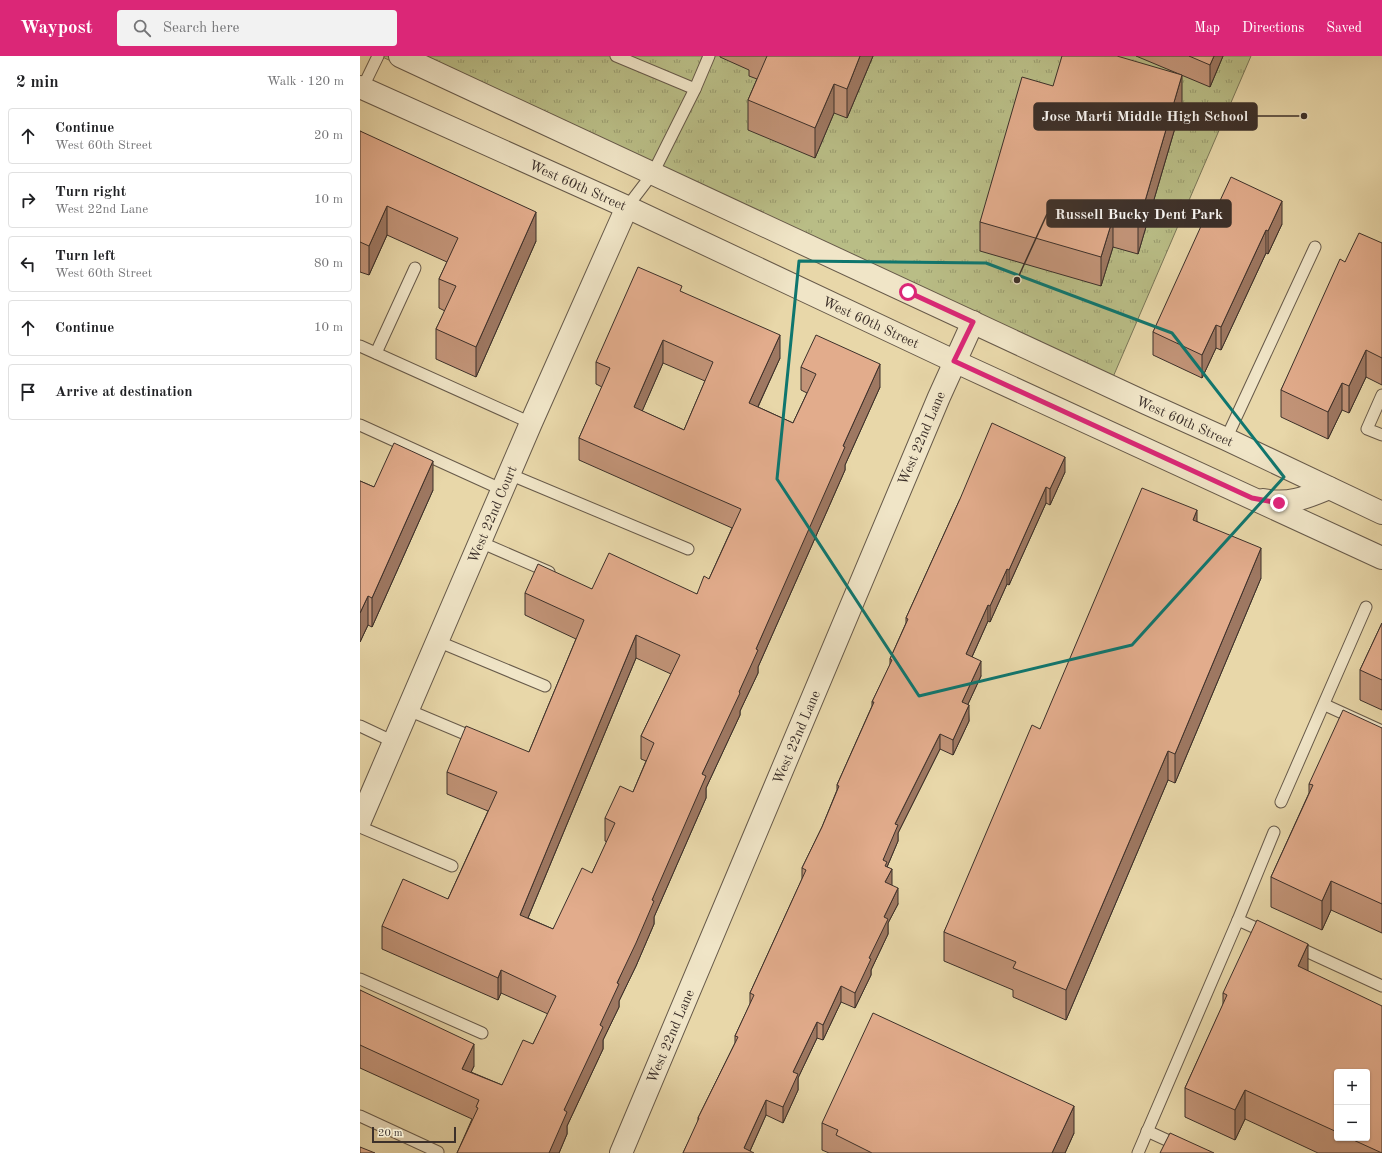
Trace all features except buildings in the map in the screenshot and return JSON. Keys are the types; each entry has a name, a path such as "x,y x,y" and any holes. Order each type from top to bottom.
{"street":[{"name":"West 60th Street","path":"400,56 1226,439 1382,514"},
{"name":"West 60th Street","path":"361,89 627,208 954,361 1382,558"},
{"name":"West 22nd Court","path":"360,821 364,799 394,742 531,423 627,208"},
{"name":"West 22nd Lane","path":"621,1153 954,361 973,322"},
{"path":"1252,498 1279,503 1303,498 1329,488"}],"lane":[{"path":"361,89 378,56"},
{"path":"616,56 695,89"},
{"path":"627,208 653,173 695,89 709,56"},
{"path":"1226,439 1315,247"},
{"path":"376,353 415,268"},
{"path":"360,346 531,423"},
{"path":"1382,395 1367,429 1382,435"},
{"path":"360,425 506,482 688,549"},
{"path":"480,542 558,576"},
{"path":"1281,802 1366,607"},
{"path":"437,641 545,686"},
{"path":"1324,705 1382,731"},
{"path":"408,710 489,744"},
{"path":"360,726 394,742"},
{"path":"360,827 452,866"},
{"path":"1138,1153 1274,832"},
{"path":"1238,920 1274,936"},
{"path":"1288,943 1382,986"},
{"path":"360,979 482,1033"},
{"path":"360,1116 438,1152"},
{"path":"1147,1131 1196,1153"}],"highlighted area":[{"path":"799,261 986,263 1172,333 1284,477 1132,645 919,696 777,479"}],"green space":[{"path":"380,56 1251,56 1110,384"}],"place":[{"name":"Jose Marti Middle High School","path":"1304,116"},
{"name":"Russell Bucky Dent Park","path":"1017,280"}],"route":[{"path":"908,292 973,322 954,361 1252,498 1279,503"}]}
